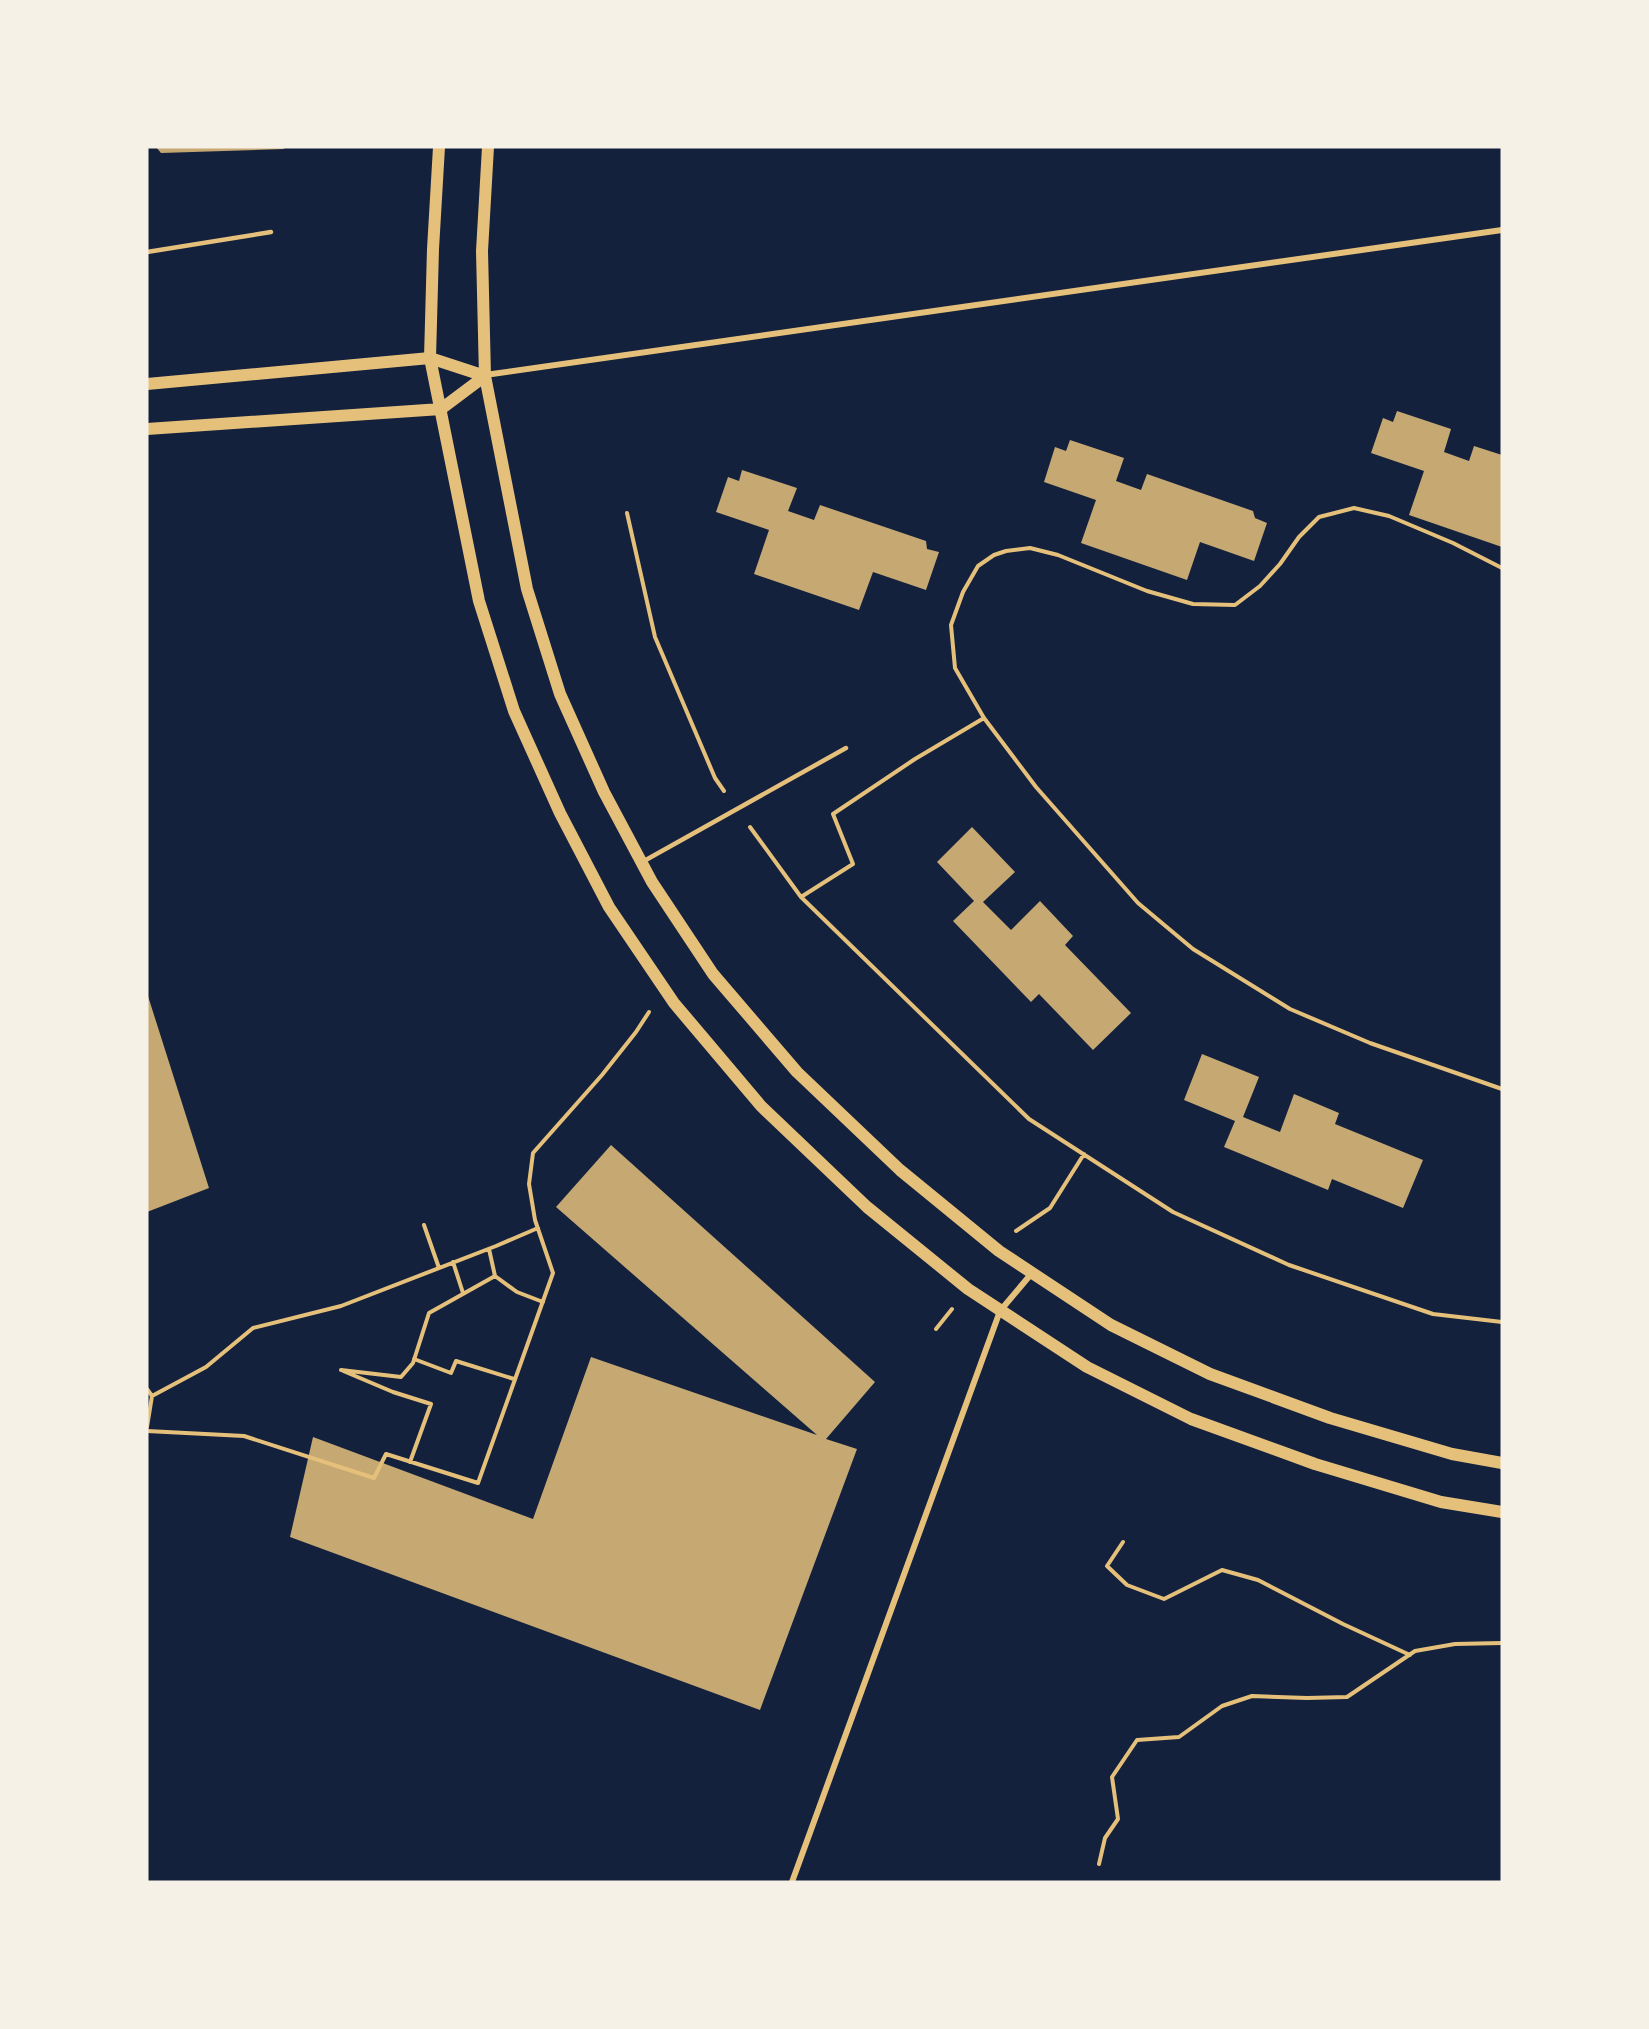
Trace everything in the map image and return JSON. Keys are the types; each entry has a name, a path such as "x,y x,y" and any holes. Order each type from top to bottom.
{"main road":[{"path":"439,147 430,358 479,601 514,711 560,813 609,907 674,1004 761,1106 867,1207 968,1289 1087,1367 1191,1419 1326,1468 1441,1502 1502,1512"},
{"path":"488,147 482,251 485,376 527,589 557,683 604,792 652,882 713,974 797,1072 900,1170 999,1251 1111,1325 1210,1374 1330,1418 1452,1454 1502,1463"},
{"path":"147,384 430,358 485,376"},
{"path":"147,429 441,409 485,376"}],"street":[{"path":"485,376 1502,230"},
{"path":"792,1882 1000,1311 1032,1273"}],"lane":[{"path":"147,252 272,232"},
{"path":"642,863 846,748"}],"path":[{"path":"1502,568 1453,543 1389,516 1354,508 1319,517 1299,537 1280,564 1260,586 1235,605 1193,604 1156,594 1058,555 1030,548 994,555 978,566 963,592 951,625 955,668 984,718 1036,787 1138,903 1193,949 1290,1009 1370,1043 1502,1089"},
{"path":"627,513 655,637 715,778 801,897 1029,1119 1173,1212 1289,1265 1433,1314 1502,1322"},
{"path":"801,897 853,864 833,814 915,759 984,718"},
{"path":"147,1389 152,1396 147,1429 244,1436 374,1478 386,1454 478,1483 554,1274 538,1228 529,1184 534,1153 636,1032 663,988"},
{"path":"424,1225 439,1268"},
{"path":"152,1396 206,1367 253,1328 341,1306 538,1228"},
{"path":"489,1249 495,1276 517,1292 543,1302"},
{"path":"453,1262 463,1293"},
{"path":"410,1462 431,1404 393,1392 341,1370 401,1377 413,1363 429,1313 495,1276"},
{"path":"414,1359 451,1372 456,1361 514,1379"},
{"path":"1123,1542 1107,1566 1127,1585 1136,1589 1164,1599 1222,1570 1258,1580 1343,1624 1410,1655"},
{"path":"1099,1864 1105,1838 1118,1820 1112,1777 1137,1740 1179,1737 1222,1706 1252,1696 1307,1698 1347,1696 1415,1651 1455,1644 1502,1643"}],"building":[{"path":"156,147 284,147 284,149 161,153"},
{"path":"1397,411 1451,429 1444,452 1469,461 1474,446 1502,455 1502,547 1409,515 1424,471 1371,453 1383,418 1393,422"},
{"path":"1070,440 1124,458 1116,481 1141,490 1147,474 1253,511 1255,518 1267,523 1254,561 1200,542 1187,580 1081,543 1096,500 1044,482 1055,447 1066,451"},
{"path":"742,470 797,488 788,511 814,520 820,505 926,541 927,549 939,552 926,590 873,572 859,610 754,574 769,530 716,512 728,477 739,481"},
{"path":"972,827 1015,872 983,902 1011,930 1040,901 1073,936 1065,945 1131,1013 1093,1050 1039,994 1031,1002 953,921 974,901 937,862"},
{"path":"147,993 209,1188 147,1212"},
{"path":"1202,1054 1259,1077 1243,1117 1280,1132 1294,1094 1339,1113 1335,1124 1423,1160 1403,1208 1332,1179 1328,1190 1224,1147 1235,1121 1184,1100"},
{"path":"611,1145 875,1382 826,1439 857,1449 760,1710 290,1537 313,1437 533,1519 591,1357 817,1435 556,1207"}]}
